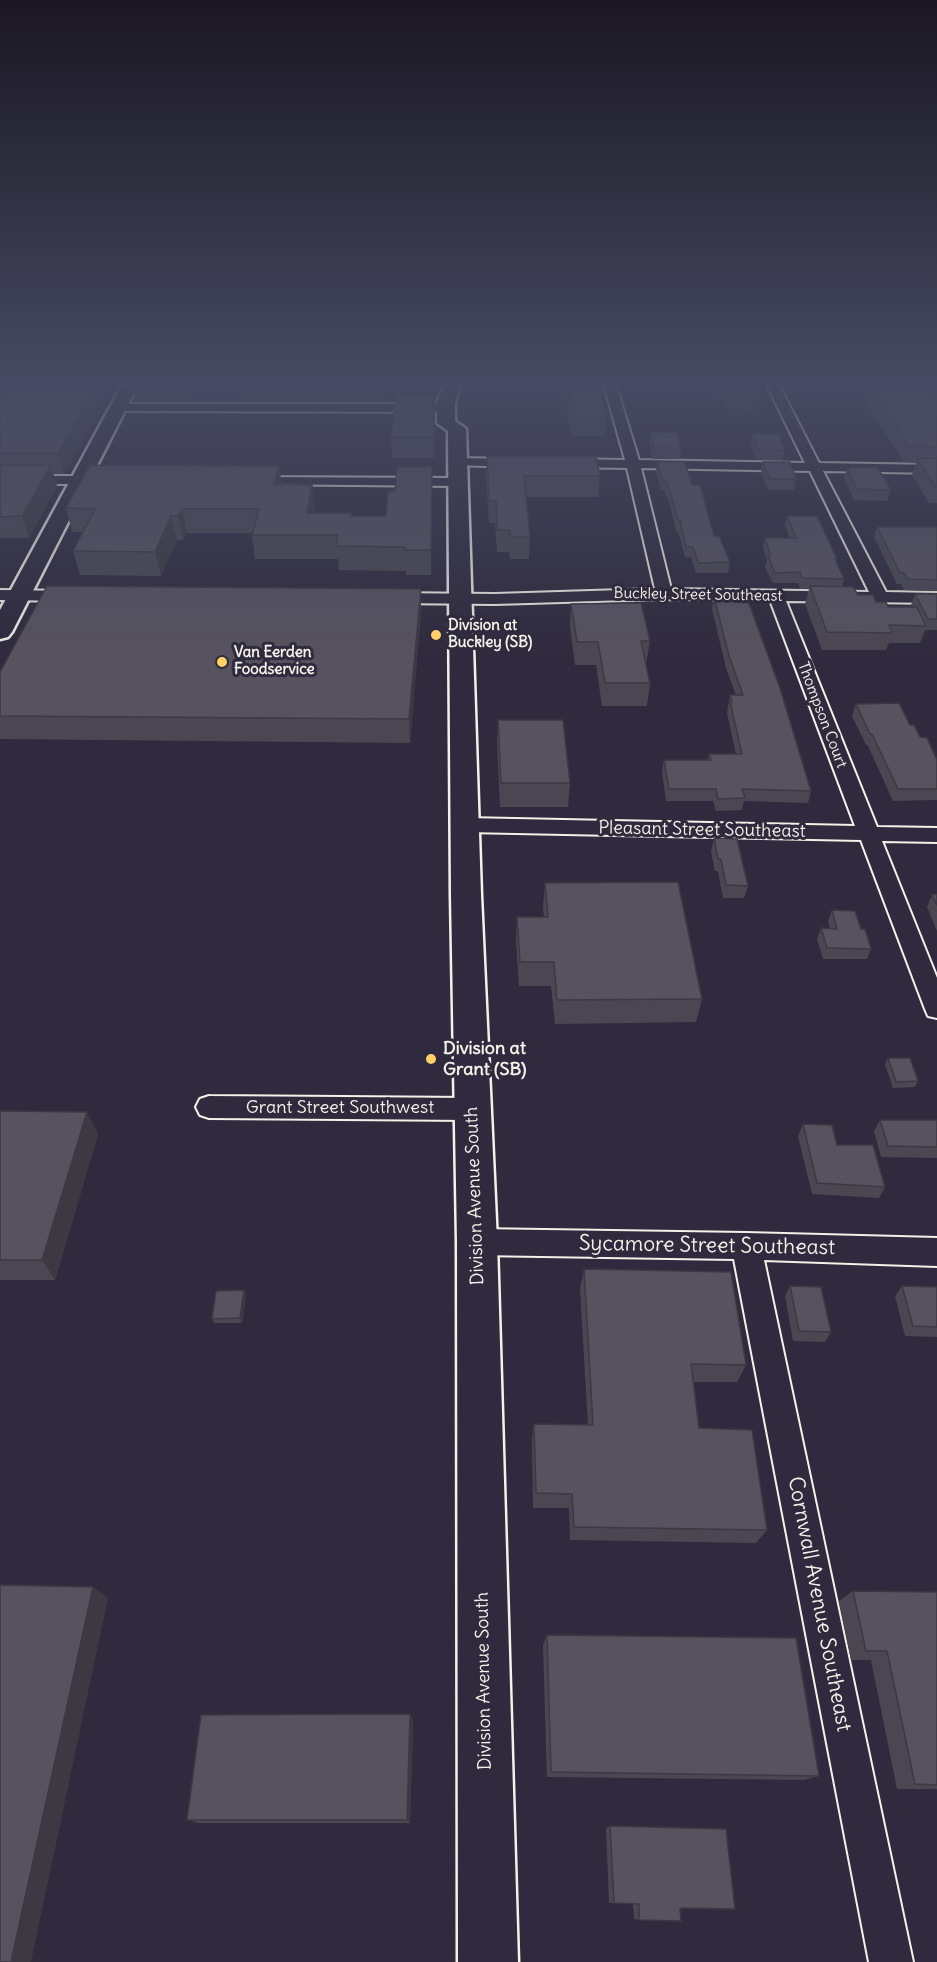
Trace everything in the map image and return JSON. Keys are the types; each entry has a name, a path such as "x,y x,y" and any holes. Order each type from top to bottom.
{"main road":[{"path":"0,632 10,595 81,477"},
{"name":"Division Avenue South","path":"457,477 466,895 477,1242 488,1962"}],"street":[{"path":"235,481 345,477"},
{"path":"636,477 664,594"},
{"path":"818,477 880,597"},
{"path":"0,480 119,480"},
{"name":"Buckley Street Southeast","path":"376,598 664,594 936,600"},
{"path":"10,595 89,596"},
{"name":"Thompson Court","path":"776,595 868,833 931,978 937,1009"},
{"name":"Pleasant Street Southeast","path":"466,825 937,835"},
{"name":"Grant Street Southwest","path":"209,1107 472,1109"},
{"name":"Sycamore Street Southeast","path":"477,1242 746,1246 937,1252"},
{"name":"Cornwall Avenue Southeast","path":"746,1246 891,1962"}],"building":[{"path":"0,477 44,477 22,516 0,517"},
{"path":"84,477 276,477 274,485 312,485 307,513 386,516 388,491 395,491 396,477 432,477 431,550 405,550 405,547 336,546 338,535 252,535 259,509 182,509 178,516 171,516 155,552 73,551 95,509 66,508"},
{"path":"488,477 524,477 530,537 511,537 510,530 497,530 496,501 489,501"},
{"path":"661,477 689,477 692,485 700,485 714,536 719,536 730,562 698,563 693,547 686,547 680,520 678,520 666,480 662,480"},
{"path":"769,477 795,477 796,479 770,479"},
{"path":"851,477 883,477 891,490 857,489"},
{"path":"929,477 937,477 937,486"},
{"path":"787,516 817,516 844,579 802,578 800,572 775,573 768,556 771,556 765,538 796,538"},
{"path":"877,527 937,527 937,580 908,579 904,573 900,573"},
{"name":"Van Eerden Foodservice","path":"47,586 421,589 409,719 0,716 0,672"},
{"path":"810,586 853,587 858,595 873,595 876,602 886,602 888,607 917,607 926,626 889,625 892,633 827,632"},
{"path":"915,594 937,594 937,619 928,619"},
{"path":"714,597 747,598 780,688 811,791 742,789 745,798 718,799 716,789 669,789 664,760 711,760 709,754 742,754 730,695 743,695 729,656"},
{"path":"641,603 650,641 641,641 650,683 605,683 598,642 577,642 571,604"},
{"path":"899,703 910,725 914,725 920,737 927,738 937,760 937,789 898,789 856,704"},
{"path":"498,720 563,720 570,783 501,783"},
{"path":"714,838 737,839 748,886 726,885"},
{"path":"678,882 702,999 557,1000 554,962 520,962 517,917 548,917 545,883"},
{"path":"937,894 937,905 932,895"},
{"path":"832,910 855,911 861,929 865,929 871,949 827,948 821,928 837,929"},
{"path":"888,1058 910,1058 918,1081 896,1082"},
{"path":"0,1111 87,1112 42,1260 0,1260"},
{"path":"880,1120 937,1120 937,1147 888,1146"},
{"path":"803,1124 832,1125 837,1145 873,1145 885,1187 817,1183"},
{"path":"584,1269 731,1272 746,1365 691,1364 699,1428 752,1430 767,1530 574,1527 572,1494 536,1493 534,1424 593,1425"},
{"path":"790,1286 821,1287 831,1332 799,1331"},
{"path":"902,1286 937,1287 937,1327 913,1326"},
{"path":"244,1290 240,1318 212,1319 216,1291"},
{"path":"0,1585 93,1587 11,1962 0,1962"},
{"path":"853,1591 937,1592 937,1785 915,1784 887,1651 866,1651"},
{"path":"547,1635 796,1638 819,1776 551,1772"},
{"path":"410,1714 407,1820 187,1820 201,1715"},
{"path":"610,1826 726,1829 735,1909 680,1908 681,1921 639,1920 639,1904 614,1903"}],"place":[{"name":"Division at Buckley (SB)","path":"436,635"},
{"name":"Van Eerden Foodservice","path":"222,662"},
{"name":"Division at Grant (SB)","path":"431,1059"}]}
